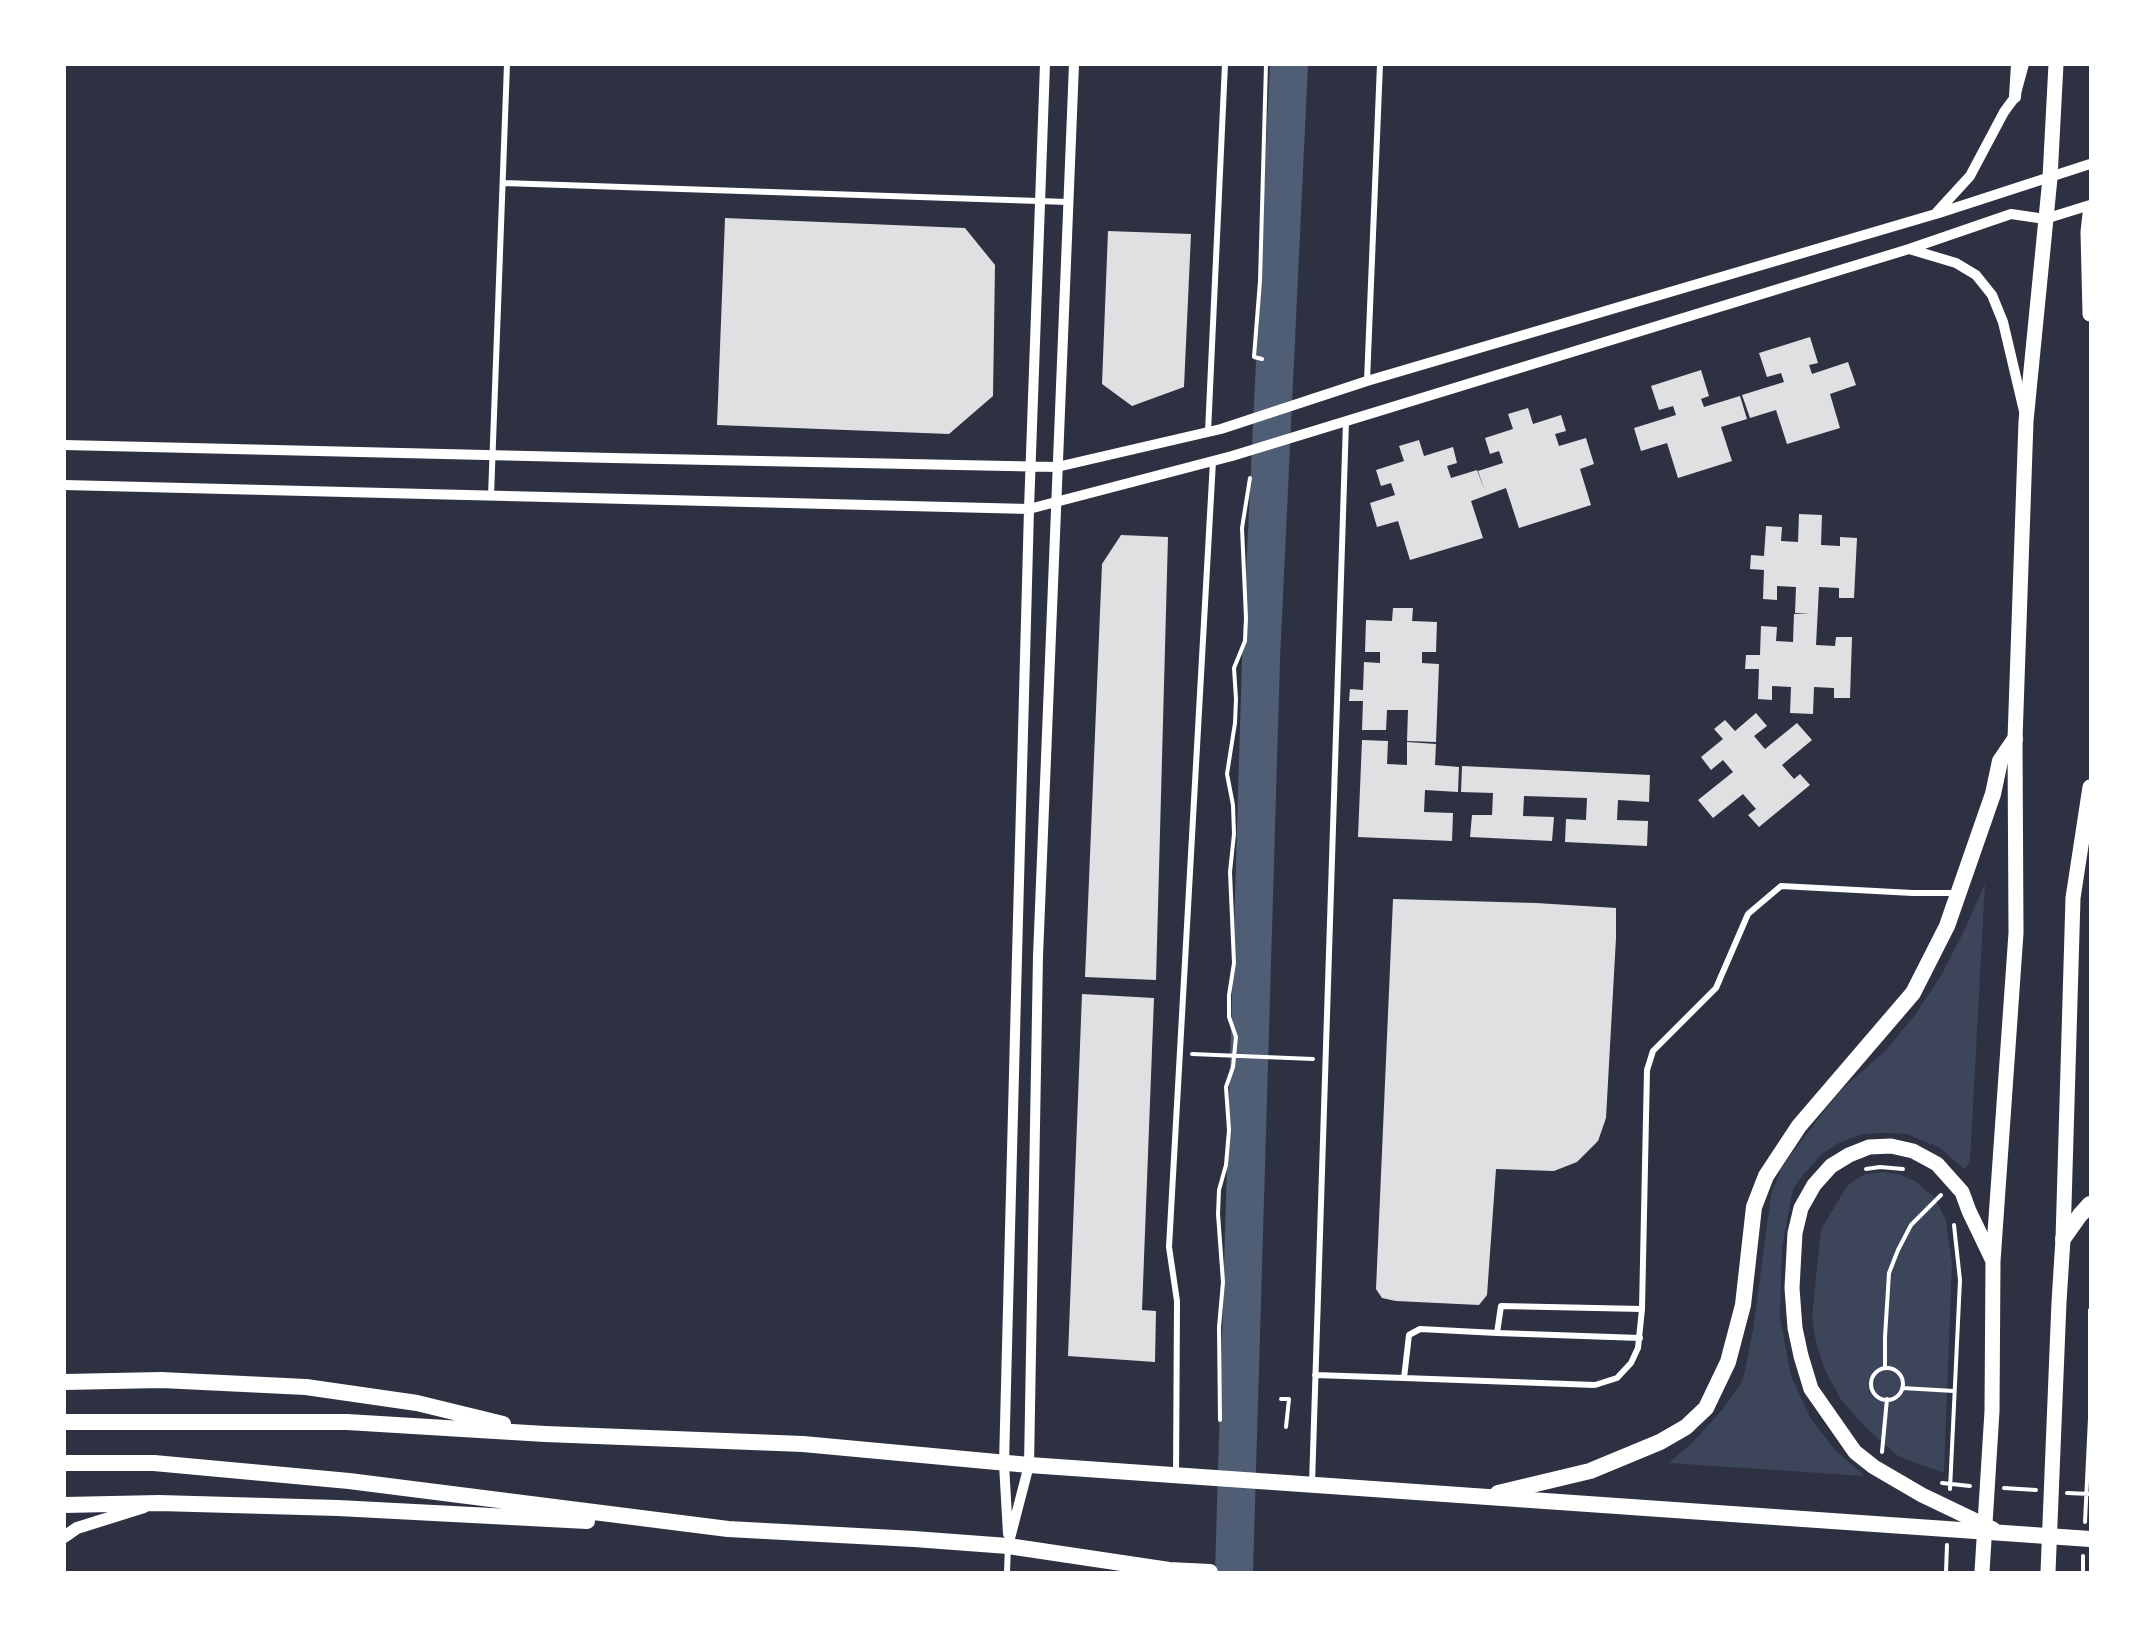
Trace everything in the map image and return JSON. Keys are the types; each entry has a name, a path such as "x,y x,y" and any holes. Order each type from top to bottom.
{"highway":[{"path":"1480,1497 1590,1471 1660,1443 1686,1427 1706,1408 1728,1362 1740,1316 1754,1207 1766,1176 1799,1126 1913,993 1947,926 1993,794 2000,761 2015,739"},
{"path":"2063,1239 2091,1203"},
{"path":"64,1382 161,1380 306,1387 417,1402 545,1434"},
{"path":"64,1422 347,1422 545,1434 803,1444 1029,1466 2059,1537 2087,1535"},
{"path":"64,1464 154,1463 349,1481 728,1529"},
{"path":"64,1505 159,1503 338,1508 914,1539 1008,1546 1169,1570 1210,1572"}],"main road":[{"path":"2015,97 2017,64"},
{"path":"1982,1572 1992,1412 1994,1261 2016,933 2015,739 2026,421 2050,178 2056,64"},
{"path":"2091,214 2088,242 2091,314"},
{"path":"2048,1572 2063,1239 2073,898 2091,787"},
{"path":"1994,1261 1962,1192 1937,1164 1913,1151 1891,1146 1869,1147 1831,1166 1814,1185 1801,1208 1795,1233 1792,1288 1795,1328 1811,1389 1855,1452 1874,1467 1922,1495 2001,1533"},
{"path":"64,1537 76,1528 159,1503"}],"street":[{"path":"491,496 507,64"},
{"path":"1007,1572 1004,1464 1029,509 1045,64"},
{"path":"1008,1546 1029,1466 1038,956 1074,64"},
{"path":"1208,432 1226,64"},
{"path":"1367,381 1380,64"},
{"path":"1935,214 1970,176 1989,139 2015,97 2024,64"},
{"path":"64,445 1057,467 1221,429 1367,381 1935,214 2091,164"},
{"path":"502,183 1068,202"},
{"path":"64,485 1029,509 1232,456 1909,249 2011,214 2045,219 2091,205"},
{"path":"1909,249 1956,263 1976,275 1992,295 2003,322 2026,421"},
{"path":"1312,1485 1346,421"},
{"path":"1176,1476 1177,1301 1169,1247 1213,460"},
{"path":"1315,1375 1595,1385 1617,1378 1631,1363 1640,1338 1647,1070 1653,1051 1716,988 1748,914 1781,886 1913,893 1959,893"},
{"path":"1497,1333 1501,1306 1642,1309"},
{"path":"1404,1378 1408,1335 1420,1329 1640,1338"}],"path":[{"path":"1262,359 1254,357 1260,281 1266,64"},
{"path":"1220,1420 1219,1327 1223,1282 1218,1214 1219,1190 1226,1165 1229,1130 1226,1087 1233,1067 1236,1038 1230,1017 1229,995 1234,963 1230,872 1234,834 1233,805 1227,774 1235,723 1234,668 1245,641 1242,528 1250,478"},
{"path":"1179,1053 1325,1060"},
{"path":"1860,1170 1880,1167 1908,1170"},
{"path":"1935,1189 1946,1203"},
{"path":"1886,1368 1885,1337 1889,1273 1911,1225 1941,1195"},
{"path":"1950,1498 1960,1280 1953,1222"},
{"path":"2083,1572 2087,1535 2091,1310"},
{"path":"1886,1368 1899,1374 1902,1388 1896,1396 1887,1400 1873,1392 1871,1382 1876,1372 1886,1368"},
{"path":"1902,1388 1954,1393"},
{"path":"1281,1399 1289,1399 1286,1427"},
{"path":"1882,1454 1887,1400"},
{"path":"1873,1447 1888,1458"},
{"path":"1941,1483 1972,1486"},
{"path":"1995,1488 2040,1491"},
{"path":"2062,1492 2091,1494"},
{"path":"1946,1572 1947,1541"}],"shaded area":[{"path":"1985,883 1970,1162 1964,1169 1940,1148 1907,1134 1862,1134 1839,1143 1822,1154 1793,1189 1782,1247 1780,1317 1791,1376 1811,1419 1837,1452 1865,1476 1669,1463 1693,1442 1723,1409 1743,1380 1753,1330 1771,1195 1781,1169 1839,1092 1886,1050 1915,1015 1942,974"},
{"path":"1883,1172 1899,1174 1915,1181 1934,1197 1946,1220 1952,1263 1944,1473 1898,1456 1864,1426 1841,1400 1825,1370 1816,1343 1812,1316 1821,1229 1848,1185 1865,1174"}],"building":[{"path":"725,218 965,228 995,265 993,396 949,434 717,425"},
{"path":"1108,231 1191,234 1184,387 1132,406 1102,384"},
{"path":"1810,337 1818,363 1809,365 1812,374 1848,362 1856,385 1830,394 1840,428 1787,444 1776,410 1750,418 1742,395 1784,382 1781,373 1767,377 1759,353"},
{"path":"1701,370 1709,396 1701,399 1704,407 1740,396 1747,419 1721,427 1732,461 1678,478 1667,443 1641,451 1634,428 1676,415 1673,406 1659,410 1651,386"},
{"path":"1528,408 1533,424 1561,415 1566,431 1555,434 1559,446 1586,438 1594,464 1580,469 1591,505 1519,528 1506,488 1471,501 1483,538 1410,560 1398,521 1377,527 1370,503 1395,495 1391,483 1381,486 1376,470 1404,461 1399,446 1419,440 1424,456 1453,447 1457,463 1447,466 1451,478 1477,470 1485,491 1478,471 1503,463 1499,451 1490,454 1485,438 1513,429 1508,414"},
{"path":"1799,514 1822,515 1821,545 1840,546 1840,537 1857,538 1854,598 1839,598 1839,588 1819,587 1816,645 1835,646 1836,637 1852,637 1850,698 1834,698 1834,688 1814,687 1813,714 1790,713 1791,687 1772,686 1772,700 1758,699 1759,669 1745,669 1746,655 1760,655 1761,626 1777,627 1776,641 1793,642 1794,614 1810,614 1795,613 1796,587 1777,586 1777,600 1763,599 1764,570 1750,569 1751,555 1764,556 1766,526 1782,527 1781,541 1798,542"},
{"path":"1121,535 1168,537 1156,980 1085,977 1102,564"},
{"path":"1393,608 1413,608 1412,621 1437,622 1436,652 1422,652 1422,663 1439,664 1436,742 1407,741 1408,710 1387,710 1386,730 1362,730 1363,701 1349,701 1350,689 1363,690 1364,662 1380,663 1380,652 1365,652 1366,620 1392,621"},
{"path":"1756,713 1767,726 1754,736 1765,749 1797,723 1812,740 1782,765 1794,779 1800,774 1810,785 1759,827 1748,815 1756,809 1743,794 1713,818 1698,800 1733,772 1723,760 1711,770 1701,757 1723,739 1714,729 1725,720 1735,731"},
{"path":"1362,740 1388,741 1387,764 1407,765 1407,742 1436,744 1435,765 1459,767 1458,792 1425,790 1424,812 1453,813 1452,841 1358,837"},
{"path":"1462,766 1650,775 1649,802 1618,800 1617,820 1648,821 1647,846 1565,842 1566,819 1586,820 1587,798 1524,796 1523,816 1554,817 1552,841 1470,837 1472,815 1492,815 1493,793 1461,792"},
{"path":"1393,899 1616,908 1606,1118 1598,1141 1577,1162 1554,1171 1496,1169 1487,1295 1479,1305 1396,1301 1382,1298 1376,1289"},
{"path":"1082,994 1154,998 1142,1310 1156,1311 1155,1362 1068,1356"}],"waterway":[{"path":"1234,1572 1261,659 1289,64"}]}
